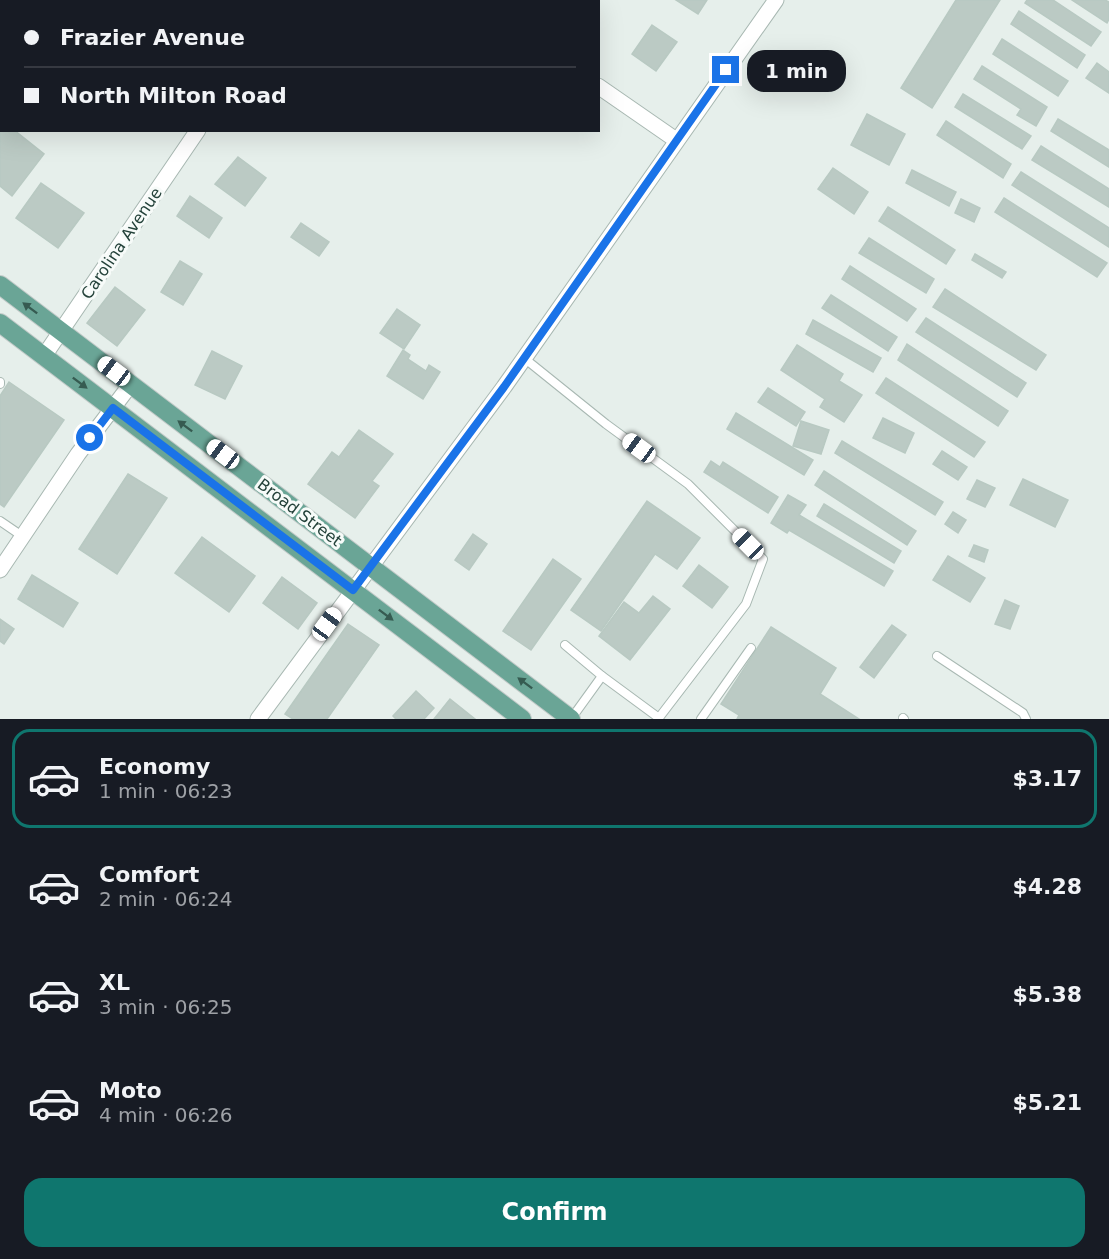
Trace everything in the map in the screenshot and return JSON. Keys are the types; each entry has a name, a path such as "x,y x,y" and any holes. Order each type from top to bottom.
{"main road":[{"name":"Broad Street","path":"0,285 571,719"},
{"name":"Broad Street","path":"0,324 522,719"}],"street":[{"path":"258,719 524,358 776,0"},
{"path":"600,87 676,140"},
{"name":"Carolina Avenue","path":"44,356 197,132"},
{"path":"0,570 78,454 131,384"}],"lane":[{"path":"524,358 606,424 688,484 763,559 746,604 659,718 565,645"},
{"path":"0,521 22,536"},
{"path":"701,719 751,648"},
{"path":"937,656 1023,713 1026,719"},
{"path":"571,719 602,676"}],"building":[{"path":"676,0 707,0 698,14"},
{"path":"956,0 1000,0 932,108 901,88"},
{"path":"1027,0 1053,0 1101,32 1091,46 1025,3"},
{"path":"1072,0 1109,2 1107,23"},
{"path":"1019,11 1085,55 1077,68 1011,24"},
{"path":"652,25 677,42 656,71 632,54"},
{"path":"1002,39 1068,81 1058,96 993,54"},
{"path":"1097,63 1109,72 1109,93 1086,78"},
{"path":"982,66 1047,107 1036,126 1017,115 1021,109 974,79"},
{"path":"963,94 1031,136 1022,149 955,107"},
{"path":"867,114 905,134 889,165 851,145"},
{"path":"1058,119 1109,150 1109,167 1051,131"},
{"path":"946,121 1011,164 1003,178 937,135"},
{"path":"0,132 16,132 44,154 12,196 0,186"},
{"path":"1041,146 1109,189 1109,207 1032,160"},
{"path":"238,157 266,178 245,206 215,184"},
{"path":"833,168 868,192 854,214 818,189"},
{"path":"912,170 956,192 949,206 906,183"},
{"path":"1021,172 1109,228 1109,247 1012,185"},
{"path":"41,183 84,213 58,248 16,218"},
{"path":"190,196 222,218 209,238 177,216"},
{"path":"1004,198 1107,263 1097,277 995,212"},
{"path":"961,199 980,208 974,222 955,213"},
{"path":"888,207 955,250 946,264 879,221"},
{"path":"301,223 329,242 319,256 291,237"},
{"path":"869,238 934,279 926,293 859,253"},
{"path":"975,254 1006,272 1002,278 972,260"},
{"path":"180,261 202,274 183,305 161,292"},
{"path":"850,266 916,309 907,321 842,279"},
{"path":"115,287 145,310 117,346 87,323"},
{"path":"945,289 1046,355 1036,370 933,307"},
{"path":"831,295 897,337 888,351 822,308"},
{"path":"397,309 420,325 404,349 380,333"},
{"path":"926,318 1026,383 1017,397 916,332"},
{"path":"813,320 881,358 873,372 806,334"},
{"path":"907,344 1008,411 998,426 898,360"},
{"path":"797,345 843,374 839,381 862,395 844,422 820,407 825,399 781,370"},
{"path":"403,350 410,355 408,359 426,371 429,365 440,372 423,399 387,376"},
{"path":"212,351 242,366 225,399 195,385"},
{"path":"886,378 985,442 974,457 876,393"},
{"path":"9,382 64,420 4,507 0,504 0,396"},
{"path":"768,388 805,412 796,426 758,402"},
{"path":"736,413 813,460 804,475 727,429"},
{"path":"883,418 914,433 905,453 873,438"},
{"path":"801,421 829,430 821,454 793,446"},
{"path":"359,430 393,454 372,481 379,486 355,518 308,484 332,452 339,457"},
{"path":"842,441 943,502 935,515 835,453"},
{"path":"942,451 967,467 958,480 933,464"},
{"path":"711,461 720,467 723,462 778,497 768,513 704,472"},
{"path":"824,471 916,531 907,545 815,485"},
{"path":"128,474 167,498 117,574 79,549"},
{"path":"1023,479 1068,500 1055,527 1010,505"},
{"path":"977,480 995,488 985,507 967,499"},
{"path":"788,495 806,505 799,515 893,571 884,586 789,530 787,533 771,523"},
{"path":"647,501 700,538 677,569 655,554 601,631 571,610"},
{"path":"824,504 901,551 894,563 817,516"},
{"path":"953,512 966,520 958,533 945,524"},
{"path":"473,534 487,544 469,570 455,560"},
{"path":"202,537 255,576 229,612 175,573"},
{"path":"974,545 988,550 984,562 969,556"},
{"path":"948,556 985,578 970,602 933,580"},
{"path":"553,559 581,579 531,650 503,631"},
{"path":"699,565 728,587 712,608 683,586"},
{"path":"32,575 78,603 63,627 18,599"},
{"path":"282,577 317,603 298,629 263,603"},
{"path":"653,596 670,609 630,660 599,636 624,602 639,613"},
{"path":"1005,600 1019,606 1010,629 995,624"},
{"path":"0,619 14,629 4,644 0,641"},
{"path":"348,624 379,645 327,719 293,719 285,714"},
{"path":"892,625 906,635 874,678 860,667"},
{"path":"771,627 836,668 820,694 859,719 737,719 739,715 721,704"},
{"path":"416,691 434,708 424,719 396,719 393,716"},
{"path":"450,699 475,719 434,719"}],"route":[{"path":"90,438 113,408 353,590 504,387 726,70"}]}
